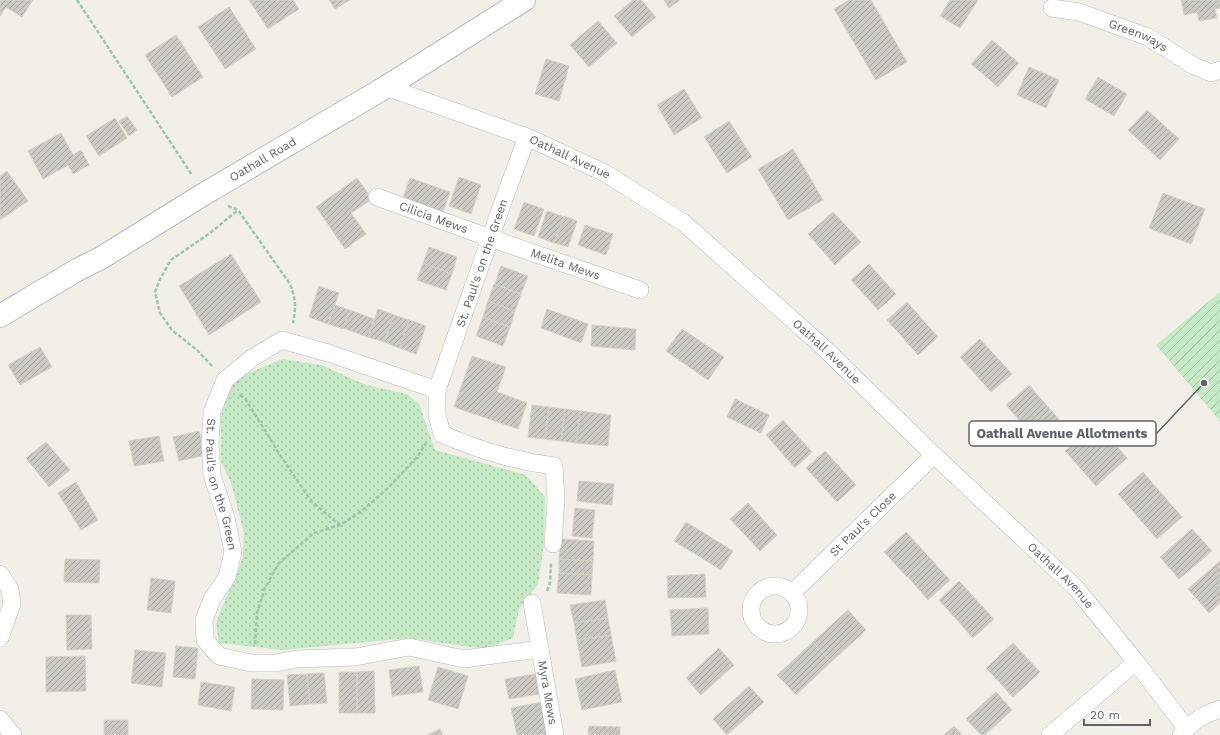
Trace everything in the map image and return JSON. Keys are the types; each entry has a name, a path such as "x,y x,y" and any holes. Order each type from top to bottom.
{"main road":[{"name":"Oathall Road","path":"0,316 77,270 101,258 204,194 386,87 524,0"}],"street":[{"name":"Greenways","path":"1052,8 1079,12 1148,37 1194,66 1211,73 1220,70"},
{"name":"Oathall Avenue","path":"386,87 527,137 605,173 684,223 822,346 934,455 1076,588 1136,662 1184,731 1205,714 1220,709"},
{"name":"St. Paul's on the Green","path":"527,137 490,238 438,390 437,415 442,434 457,441 486,452 530,463 554,466 556,499 553,544"},
{"name":"Cilicia Mews","path":"377,196 490,238"},
{"name":"Melita Mews","path":"490,238 640,290"},
{"name":"St. Paul's on the Green","path":"438,390 328,353 282,340 252,358 224,380 212,412 210,443 212,475 226,518 233,552 227,577 212,599 204,620 205,640 219,656 256,662 276,663 298,659 355,657 409,647 464,659 540,649"},
{"name":"St Paul's Close","path":"792,593 934,455"},
{"path":"0,574 10,589 12,604 0,638"},
{"path":"532,603 540,649"},
{"name":"Myra Mews","path":"540,649 555,735"},
{"path":"1050,735 1136,662"},
{"path":"0,719 13,735"}],"path":[{"path":"77,0 204,194 238,210 290,284 295,297 295,312 289,343"},
{"path":"256,662 255,640 257,613 265,588 279,563 314,533 340,525 359,513 386,490 417,456 439,422"},
{"path":"532,603 545,597 550,583 553,544"}],"green space":[{"path":"1220,292 1220,421 1156,345"},
{"path":"283,359 321,365 366,385 407,394 419,404 435,450 526,475 545,497 544,544 538,584 519,609 513,638 484,649 409,638 282,650 219,643 216,623 236,577 243,555 244,533 232,486 221,461 221,417 227,391 236,378"}],"building":[{"path":"0,0 33,0 22,17 6,7 0,16"},
{"path":"249,0 293,0 299,9 268,29"},
{"path":"329,0 350,0 335,9"},
{"path":"633,0 641,0 656,17 632,37 614,16"},
{"path":"664,0 680,0 669,8"},
{"path":"849,0 871,0 907,62 876,80 834,9"},
{"path":"950,0 978,0 960,28 940,16"},
{"path":"1181,0 1220,0 1220,8 1215,9 1217,18 1199,21 1197,12 1184,15"},
{"path":"229,7 256,49 225,69 198,27"},
{"path":"598,21 617,43 589,67 570,45"},
{"path":"176,35 203,77 172,97 145,55"},
{"path":"992,40 1019,63 998,87 971,64"},
{"path":"546,59 569,66 559,101 535,94"},
{"path":"1029,67 1059,80 1046,108 1017,95"},
{"path":"1098,77 1127,94 1114,116 1085,99"},
{"path":"684,89 702,118 674,135 657,105"},
{"path":"1147,110 1179,139 1160,160 1128,130"},
{"path":"127,116 137,130 129,136 119,121"},
{"path":"115,118 127,138 99,156 86,136"},
{"path":"729,121 752,157 727,173 704,137"},
{"path":"61,133 73,155 81,150 89,165 73,174 68,165 43,179 28,151"},
{"path":"793,149 823,200 788,220 758,169"},
{"path":"7,171 28,201 0,220 0,176"},
{"path":"459,177 481,185 471,214 449,206"},
{"path":"357,178 372,199 351,213 366,234 345,249 316,207"},
{"path":"410,178 450,192 443,212 403,198"},
{"path":"1163,193 1205,209 1191,244 1149,228"},
{"path":"524,202 544,209 534,236 514,229"},
{"path":"547,211 564,217 554,243 538,237"},
{"path":"833,212 861,242 835,265 808,234"},
{"path":"564,216 577,221 568,247 554,243"},
{"path":"585,225 613,234 606,255 578,245"},
{"path":"429,247 457,257 452,274 423,263"},
{"path":"231,254 261,302 209,335 179,286"},
{"path":"423,263 452,274 446,290 417,280"},
{"path":"869,264 896,294 878,310 851,280"},
{"path":"501,266 528,276 521,294 495,284"},
{"path":"494,284 521,294 515,311 488,301"},
{"path":"319,286 339,293 328,324 309,317"},
{"path":"488,301 515,311 510,327 483,317"},
{"path":"907,302 938,337 918,355 887,320"},
{"path":"335,305 350,310 343,329 328,324"},
{"path":"378,309 394,315 384,342 368,337"},
{"path":"547,309 588,324 581,343 541,328"},
{"path":"350,310 374,319 368,337 343,328"},
{"path":"394,315 409,320 399,348 384,342"},
{"path":"483,317 510,327 503,346 476,336"},
{"path":"409,320 426,326 416,354 399,348"},
{"path":"592,325 636,329 635,350 591,346"},
{"path":"682,329 724,357 708,380 666,351"},
{"path":"980,339 1012,374 991,392 960,357"},
{"path":"40,347 52,367 20,385 8,365"},
{"path":"472,356 506,367 497,392 527,403 518,429 454,407"},
{"path":"1029,385 1063,424 1040,444 1006,405"},
{"path":"735,399 769,415 761,433 727,417"},
{"path":"532,405 549,407 545,439 528,437"},
{"path":"549,407 565,409 561,441 545,439"},
{"path":"565,409 580,411 576,443 561,441"},
{"path":"580,411 611,415 608,446 576,443"},
{"path":"783,420 812,452 795,468 766,435"},
{"path":"1096,424 1112,441 1081,469 1065,451"},
{"path":"199,431 205,455 179,461 173,437"},
{"path":"159,436 164,461 134,466 129,441"},
{"path":"1112,441 1127,458 1096,486 1081,469"},
{"path":"46,442 70,470 49,487 26,458"},
{"path":"825,451 856,485 837,502 806,468"},
{"path":"1143,472 1161,493 1136,515 1118,494"},
{"path":"579,481 614,484 612,505 577,501"},
{"path":"76,482 98,520 81,530 58,493"},
{"path":"1161,493 1182,517 1157,539 1136,515"},
{"path":"748,503 777,535 760,551 730,519"},
{"path":"575,508 595,510 592,538 572,536"},
{"path":"686,522 733,551 721,570 674,541"},
{"path":"1192,529 1212,551 1179,579 1160,557"},
{"path":"906,532 929,557 907,577 884,552"},
{"path":"560,539 594,541 593,561 559,559"},
{"path":"929,557 950,580 928,600 908,577"},
{"path":"65,559 100,560 99,583 64,582"},
{"path":"559,559 593,561 592,575 559,573"},
{"path":"1220,561 1220,603 1209,613 1188,589"},
{"path":"559,573 592,575 591,595 557,593"},
{"path":"705,574 706,597 668,598 667,576"},
{"path":"151,578 175,581 171,613 147,610"},
{"path":"959,581 994,619 973,638 939,600"},
{"path":"605,600 608,618 574,623 570,605"},
{"path":"708,608 709,634 672,636 670,610"},
{"path":"848,610 866,630 831,662 813,642"},
{"path":"66,615 91,615 92,649 67,650"},
{"path":"608,618 611,635 577,640 574,623"},
{"path":"611,635 616,661 582,667 577,640"},
{"path":"813,642 831,662 796,695 777,675"},
{"path":"1013,643 1040,672 1013,697 986,668"},
{"path":"176,646 198,648 195,679 173,677"},
{"path":"719,648 734,665 701,695 686,678"},
{"path":"135,650 166,653 162,687 131,683"},
{"path":"85,656 86,691 46,692 46,657"},
{"path":"419,666 423,692 392,696 389,670"},
{"path":"438,667 468,676 458,709 428,700"},
{"path":"615,670 622,702 582,710 575,679"},
{"path":"374,671 375,713 357,713 357,672"},
{"path":"339,672 357,672 357,713 339,713"},
{"path":"324,673 327,703 310,704 307,674"},
{"path":"307,674 310,704 290,706 287,675"},
{"path":"536,674 539,694 509,699 505,679"},
{"path":"252,679 284,680 283,710 251,709"},
{"path":"201,682 235,687 231,711 198,705"},
{"path":"749,686 764,702 727,735 713,719"},
{"path":"996,692 1012,710 985,735 981,735 966,719"},
{"path":"542,702 549,734 517,735 511,708"},
{"path":"104,720 128,720 128,735 104,735"},
{"path":"589,726 620,727 620,735 588,735"},
{"path":"954,726 962,735 944,735"},
{"path":"440,729 443,735 427,735"}],"place":[{"name":"Oathall Avenue Allotments","path":"1204,383"}]}
